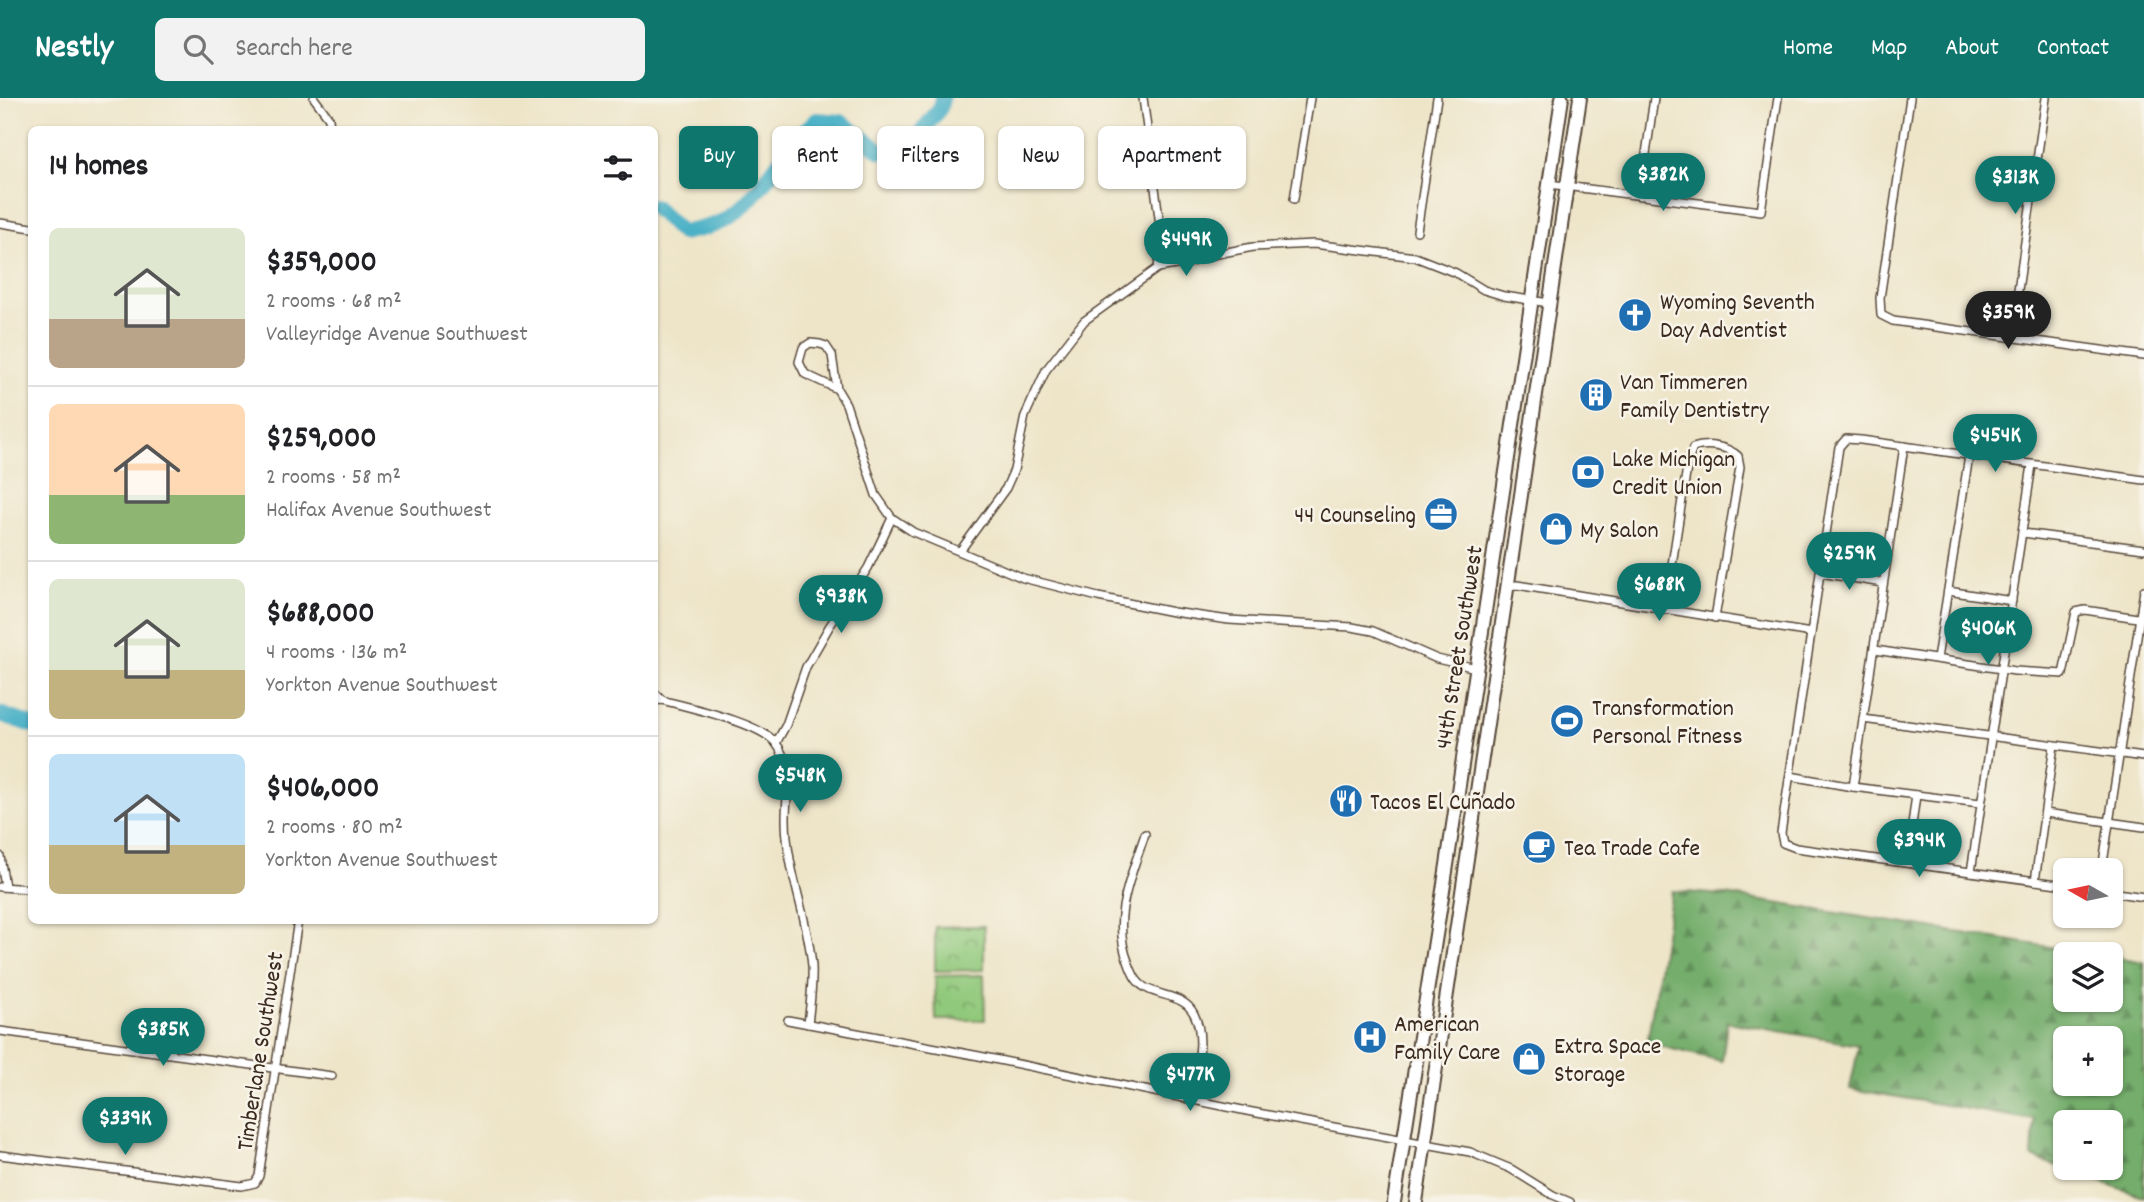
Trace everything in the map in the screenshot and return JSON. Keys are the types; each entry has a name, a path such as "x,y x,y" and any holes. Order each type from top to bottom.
{"main road":[{"name":"44th Street Southwest","path":"1394,1202 1562,98"},
{"name":"44th Street Southwest","path":"1416,1202 1580,98"},
{"path":"1516,402 1533,411"},
{"path":"1489,578 1507,586"},
{"path":"1478,650 1494,672"},
{"path":"1476,668 1484,677 1491,697"},
{"path":"1458,783 1465,787 1474,802"},
{"path":"1436,936 1443,947 1454,949"}],"street":[{"path":"314,98 329,118 330,126"},
{"path":"1143,98 1162,240 1158,268"},
{"path":"1294,199 1310,98"},
{"path":"1417,231 1437,98"},
{"path":"1640,196 1654,98"},
{"path":"1549,184 1761,211 1778,98"},
{"path":"1910,98 1880,298 1881,315 1893,321 2144,356"},
{"path":"2011,338 2046,98"},
{"path":"0,223 28,227"},
{"path":"960,551 1006,488 1014,470 1025,416 1045,370 1084,321 1158,268 1253,247 1314,244 1415,257 1456,273 1483,290 1549,303"},
{"path":"837,390 805,374 799,362 803,348 810,343 826,346 832,355 837,390 846,404 876,495 892,518 913,532 990,566 1023,578 1098,597 1173,612 1229,620 1352,626 1373,631 1437,659 1476,668"},
{"path":"2053,883 1796,848 1783,843 1790,776 1839,447 1843,440 1861,440 2144,480"},
{"path":"1665,610 1688,461 1693,448 1701,445 1720,447 1732,450 1738,456 1740,467 1715,618"},
{"path":"1853,787 1904,446"},
{"path":"1937,659 1969,456"},
{"path":"1970,872 2032,465"},
{"path":"776,743 786,725 806,667 868,569 892,518"},
{"path":"2023,533 2144,549"},
{"path":"1820,573 1883,583"},
{"path":"1507,586 1517,585 1811,633"},
{"path":"2104,858 2142,619 2144,590"},
{"path":"1948,591 2012,601"},
{"path":"1875,650 2002,669 2063,674 2076,612 2085,610 2142,619"},
{"path":"658,701 753,727 776,743 786,764 789,853 811,956 812,983 808,1024"},
{"path":"1863,719 2144,757"},
{"path":"2035,881 2054,745"},
{"path":"1790,776 1980,803"},
{"path":"1907,863 1916,795"},
{"path":"2045,813 2144,827"},
{"path":"1146,834 1123,902 1119,924 1122,948 1138,982 1149,990 1186,1003 1194,1013 1200,1031 1191,1099"},
{"path":"0,856 2,887 28,889"},
{"path":"2123,894 2144,897"},
{"name":"Timberlane Southwest","path":"0,1155 242,1186 253,1185 259,1175 297,924"},
{"path":"788,1020 1490,1158 1570,1202"},
{"path":"0,1031 332,1076"}],"green space":[{"path":"1672,891 1725,895 2053,947 2053,1012 2123,1012 2123,958 2144,962 2144,1197 2096,1180 2123,1180 2123,1110 2053,1110 2053,1164 2032,1157 2034,1120 1850,1089 1859,1045 1727,1022 1722,1061 1647,1043"},
{"path":"984,926 984,970 935,971 935,927"},
{"path":"984,975 985,1020 936,1020 935,976"}],"waterway":[{"path":"658,211 682,233 706,228 729,217 756,192 792,145 817,120 841,122 881,151 907,151 940,108 942,98"},
{"path":"0,714 28,724"}],"place":[{"name":"Wyoming Seventh Day Adventist","path":"1635,315"},
{"name":"Van Timmeren Family Dentistry","path":"1596,395"},
{"name":"Lake Michigan Credit Union","path":"1588,472"},
{"name":"44 Counseling","path":"1441,514"},
{"name":"My Salon","path":"1556,529"},
{"name":"Transformation Personal Fitness","path":"1567,721"},
{"name":"Tacos El Cuñado","path":"1346,801"},
{"name":"Tea Trade Cafe","path":"1539,847"},
{"name":"American Family Care","path":"1370,1037"},
{"name":"Extra Space Storage","path":"1529,1059"}]}
